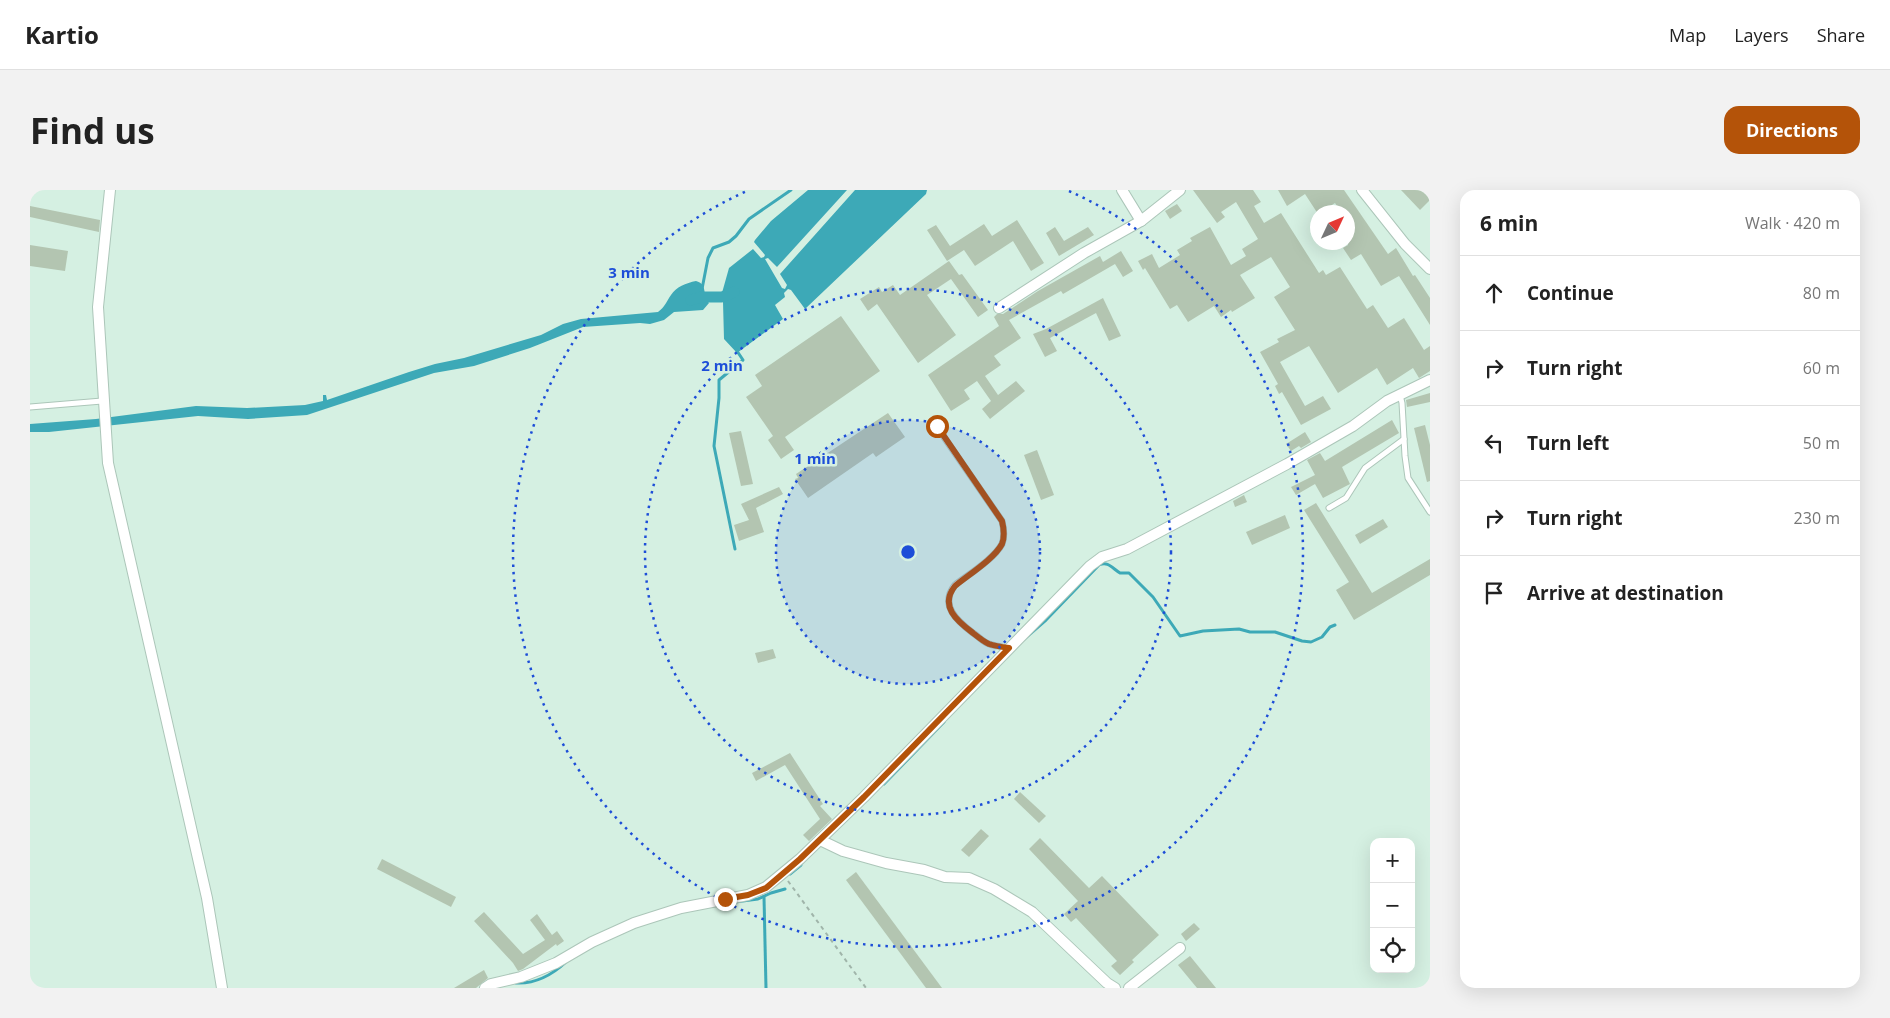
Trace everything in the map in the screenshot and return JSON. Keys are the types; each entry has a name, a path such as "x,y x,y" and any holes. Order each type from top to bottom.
{"street":[{"path":"110,190 98,307 102,400 108,463 207,898 222,988"},
{"path":"1122,190 1141,221"},
{"path":"999,308 1084,253 1141,221 1180,190"},
{"path":"1362,190 1405,244 1430,270"},
{"path":"485,988 491,984 521,976 556,963 592,942 634,923 681,908 748,895 766,888 820,840 864,797 1090,566 1102,557 1127,549 1287,464 1353,426 1387,402 1430,380"},
{"path":"820,840 842,851 886,863 924,870 945,877 969,878 994,889 1032,912 1107,983 1115,988"},
{"path":"1129,988 1180,948"}],"lane":[{"path":"1400,395 1408,478 1430,512"},
{"path":"30,407 102,400"},
{"path":"937,426 1002,521 1004,533 1002,543 996,552 949,592 948,602 954,616 988,644 1009,648"},
{"path":"1329,508 1346,498 1365,468 1404,439"}],"path":[{"path":"782,874 866,988"}],"water":[{"path":"808,190 847,190 777,267 768,258 765,259 782,288 785,289 787,285 780,274 855,190 927,190 926,194 805,309 791,290 788,289 784,293 785,297 775,305 783,319 737,353 724,339 723,302 720,300 729,268 753,249 761,258 764,257 765,255 754,242 755,240 771,221"},
{"path":"696,281 700,282 704,287 709,303 703,310 674,312 664,320 650,324 583,327 530,348 474,366 434,373 307,415 248,419 198,416 49,432 30,432 30,424 96,419 196,406 247,408 305,405 323,401 323,395 326,395 327,400 435,364 464,358 541,335 563,324 581,319 658,312 678,288"}],"building":[{"path":"1193,190 1253,190 1261,202 1254,206 1264,223 1281,213 1319,273 1323,270 1326,275 1340,267 1367,309 1373,305 1388,328 1404,318 1424,350 1430,346 1430,371 1419,378 1413,368 1387,385 1377,368 1338,393 1309,346 1280,362 1305,406 1323,396 1331,409 1301,425 1282,392 1279,394 1275,386 1278,384 1260,352 1279,342 1277,339 1295,330 1274,297 1290,287 1271,257 1240,275 1255,298 1221,317 1214,306 1188,322 1177,305 1170,309 1145,268 1143,270 1138,261 1152,254 1159,268 1180,255 1177,250 1192,241 1190,238 1210,227 1231,265 1246,256 1242,249 1258,239 1236,202 1221,212 1225,217 1217,223"},
{"path":"1278,190 1344,190 1354,205 1336,205 1335,203 1332,205 1312,205 1305,194 1287,206"},
{"path":"1401,190 1430,190 1430,200 1420,210"},
{"path":"1177,204 1182,211 1170,219 1165,211"},
{"path":"30,206 100,220 99,232 30,217"},
{"path":"1355,206 1388,254 1396,248 1413,276 1415,275 1430,298 1430,325 1399,276 1381,286 1361,254 1351,260 1344,250 1355,250"},
{"path":"1017,220 1044,263 1031,271 1013,241 975,266 964,250 947,261 927,230 936,225 950,246 984,224 992,236"},
{"path":"1055,227 1064,241 1088,227 1094,235 1059,256 1046,233"},
{"path":"30,245 68,251 65,271 30,266"},
{"path":"1121,251 1133,271 1123,277 1115,264 1063,294 1061,291 1009,320 1021,338 994,356 1001,365 985,376 998,395 1016,381 1025,391 990,419 982,409 991,401 977,381 964,390 970,399 951,411 928,375 999,326 994,317 997,314 1003,314 1038,291 1100,256 1103,262"},
{"path":"949,261 959,275 962,274 988,310 978,317 951,279 927,295 956,335 918,363 877,304 868,311 860,299 879,287 882,292 893,285 900,295"},
{"path":"1103,298 1121,336 1109,341 1096,313 1050,338 1057,351 1045,357 1033,334"},
{"path":"841,316 880,371 785,437 794,450 781,459 768,440 773,436 746,397 762,386 755,375"},
{"path":"1430,393 1430,402 1407,407 1406,400"},
{"path":"888,413 905,437 876,457 873,453 808,498 795,479 798,478 796,474"},
{"path":"1392,420 1399,433 1342,467 1350,484 1323,498 1315,484 1296,495 1291,487 1315,475 1307,460 1320,453 1325,461"},
{"path":"1425,425 1430,445 1430,481 1427,482 1414,428"},
{"path":"741,431 753,484 741,486 729,433"},
{"path":"1305,432 1311,442 1291,451 1286,444"},
{"path":"1037,450 1054,495 1041,500 1024,455"},
{"path":"779,487 783,494 756,508 764,532 739,541 734,525 749,520 741,504"},
{"path":"1244,495 1247,502 1235,507 1233,501"},
{"path":"1316,503 1372,593 1430,559 1430,575 1354,620 1336,590 1349,582 1304,510"},
{"path":"1285,515 1290,528 1252,545 1246,532"},
{"path":"1383,519 1388,527 1360,544 1355,535"},
{"path":"773,649 776,658 758,663 755,653"},
{"path":"790,753 823,804 820,806 832,819 809,841 803,835 820,819 785,765 756,781 752,773"},
{"path":"1020,792 1046,816 1039,823 1014,799"},
{"path":"981,829 989,836 969,857 961,850"},
{"path":"1040,838 1089,888 1102,876 1159,935 1132,960 1134,962 1120,975 1111,966 1117,961 1076,918 1071,922 1064,914 1078,901 1029,849"},
{"path":"382,859 456,897 451,907 377,869"},
{"path":"856,872 942,988 926,988 846,880"},
{"path":"484,912 523,954 545,940 530,920 537,914 552,935 557,931 564,941 557,946 556,944 518,971 513,963 474,921"},
{"path":"1194,923 1200,929 1186,941 1181,934"},
{"path":"1190,956 1216,988 1197,988 1178,965"},
{"path":"484,970 488,978 476,988 454,988"}],"waterway":[{"path":"702,289 708,258 713,248 729,242 749,219 791,190"},
{"path":"691,300 701,297 722,297 734,292"},
{"path":"735,549 714,446 719,380 743,360 737,351"},
{"path":"1023,640 1046,620 1102,564 1110,566 1120,573 1129,573 1153,597 1180,636 1203,631 1239,629 1250,632 1275,632 1311,642 1322,637 1330,627 1335,625"},
{"path":"884,784 944,722"},
{"path":"790,874 801,865"},
{"path":"735,902 758,899 785,889"},
{"path":"764,897 766,988"},
{"path":"516,983 530,982 543,978 566,962"}],"route":[{"path":"725,899 748,895 766,888 800,859 864,797 1009,648 988,644 954,616 948,602 949,592 996,552 1002,543 1004,533 1002,521 937,426"}]}
